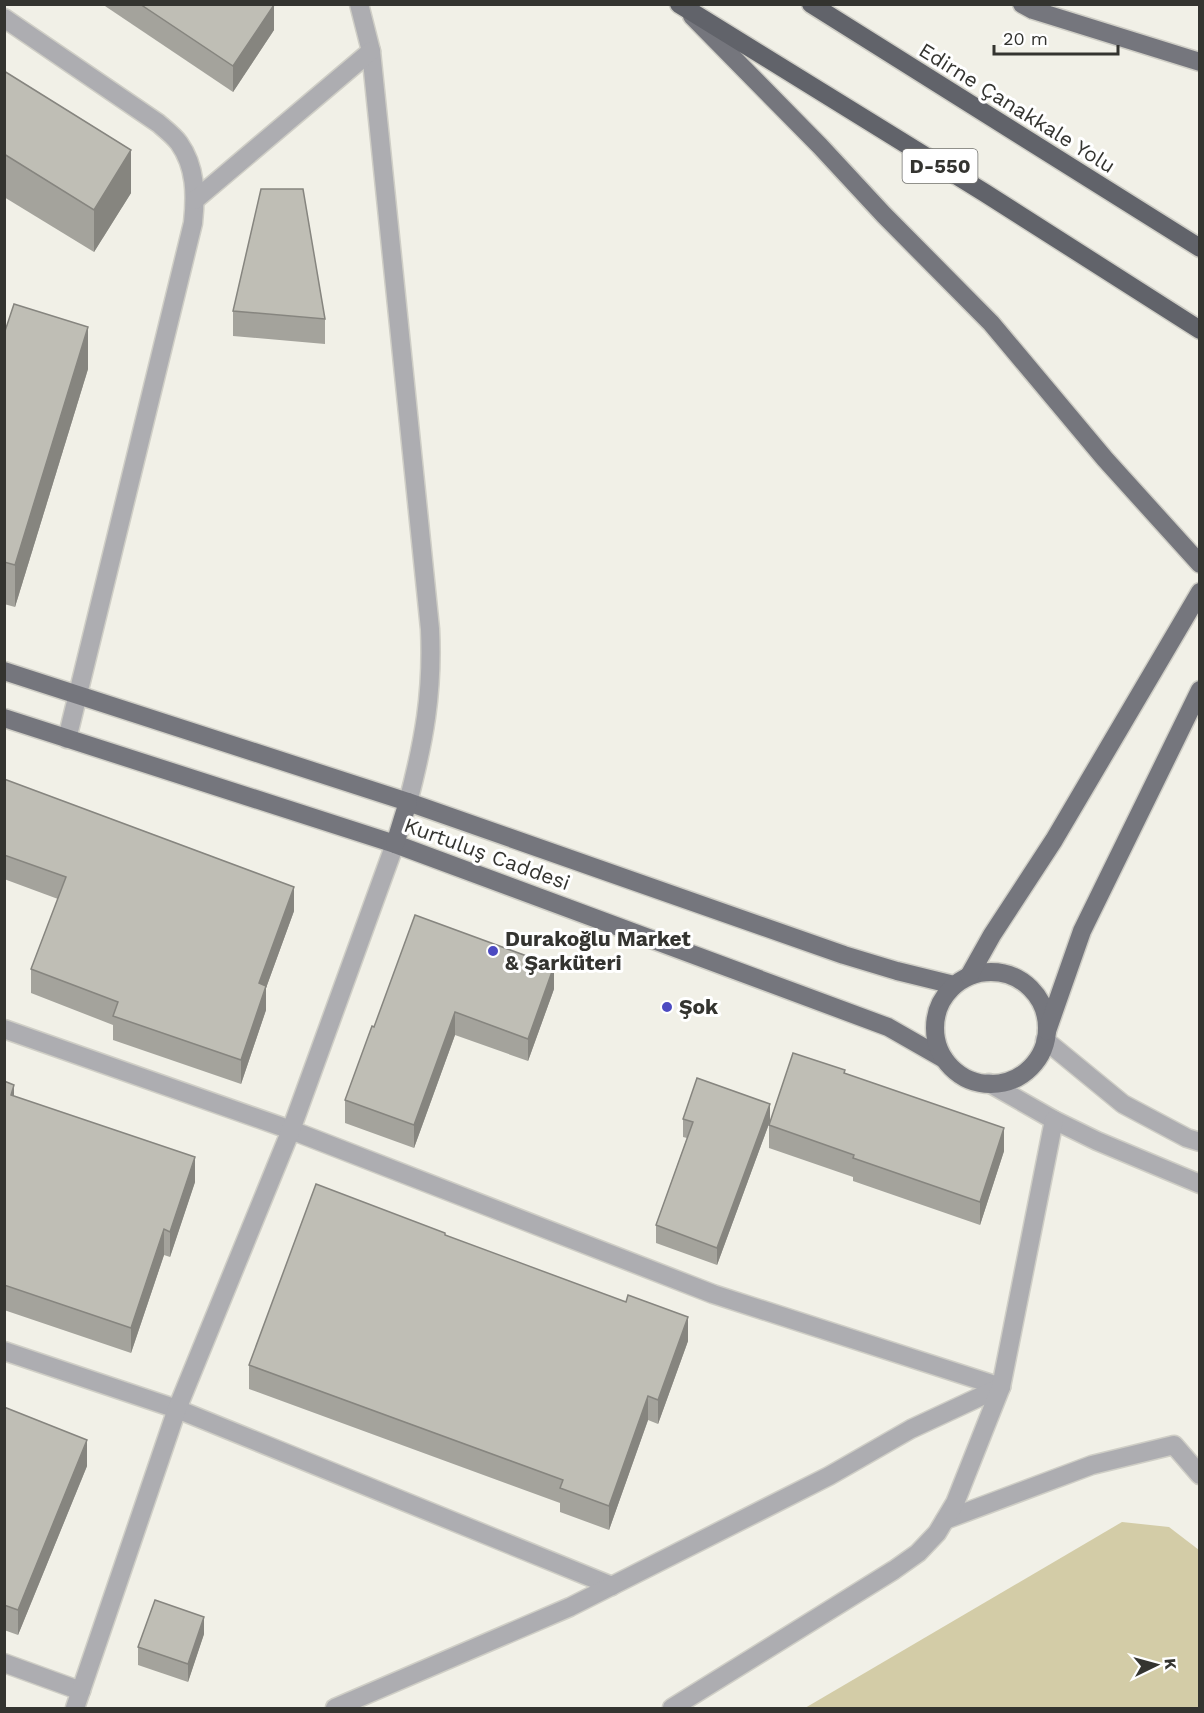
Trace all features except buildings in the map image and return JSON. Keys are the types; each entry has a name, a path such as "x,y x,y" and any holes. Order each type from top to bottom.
{"highway":[{"name":"Edirne Çanakkale Yolu","path":"811,4 1200,248"},
{"name":"D-550","path":"681,6 985,193 1200,330"}],"main road":[{"path":"1022,4 1033,10 1200,62"},
{"path":"681,6 820,146 991,324 1105,459 1200,564"},
{"path":"969,976 992,935 1066,820 1200,592"},
{"name":"Kurtuluş Caddesi","path":"4,671 408,802 844,955 954,985"},
{"path":"1046,1036 1045,1012 1037,995 1023,982 1007,973 988,971 969,976 954,985 944,998 935,1028 937,1044 944,1059 954,1070 967,1078 980,1083 1000,1083 1017,1077 1033,1066 1042,1049 1082,930 1200,690"},
{"name":"Kurtuluş Caddesi","path":"4,718 395,844 888,1027 944,1059"},
{"path":"395,844 408,802"}],"street":[{"path":"359,4 371,51 430,629 430,678 425,730 408,802"},
{"path":"4,18 158,123 179,143 192,170 195,200 193,223 80,695 67,739"},
{"path":"195,200 371,51"},
{"path":"75,1708 177,1409 291,1130 395,844"},
{"path":"4,1029 291,1130 713,1294 1001,1387"},
{"path":"1046,1036 1123,1104 1187,1138 1200,1142"},
{"path":"988,1083 1097,1141 1200,1184"},
{"path":"672,1708 894,1570 918,1553 937,1533 956,1503 1001,1387 1054,1120"},
{"path":"4,1351 177,1409 612,1586"},
{"path":"334,1708 570,1607 818,1481 911,1429 1001,1387"},
{"path":"945,1520 1092,1465 1174,1445 1200,1475"},
{"path":"4,1664 81,1691"}],"shaded area":[{"path":"1122,1522 1169,1527 1199,1550 1199,1708 805,1708"}],"place":[{"name":"Durakoğlu Market & Şarküteri","path":"493,951"},
{"name":"Şok","path":"667,1007"}]}
